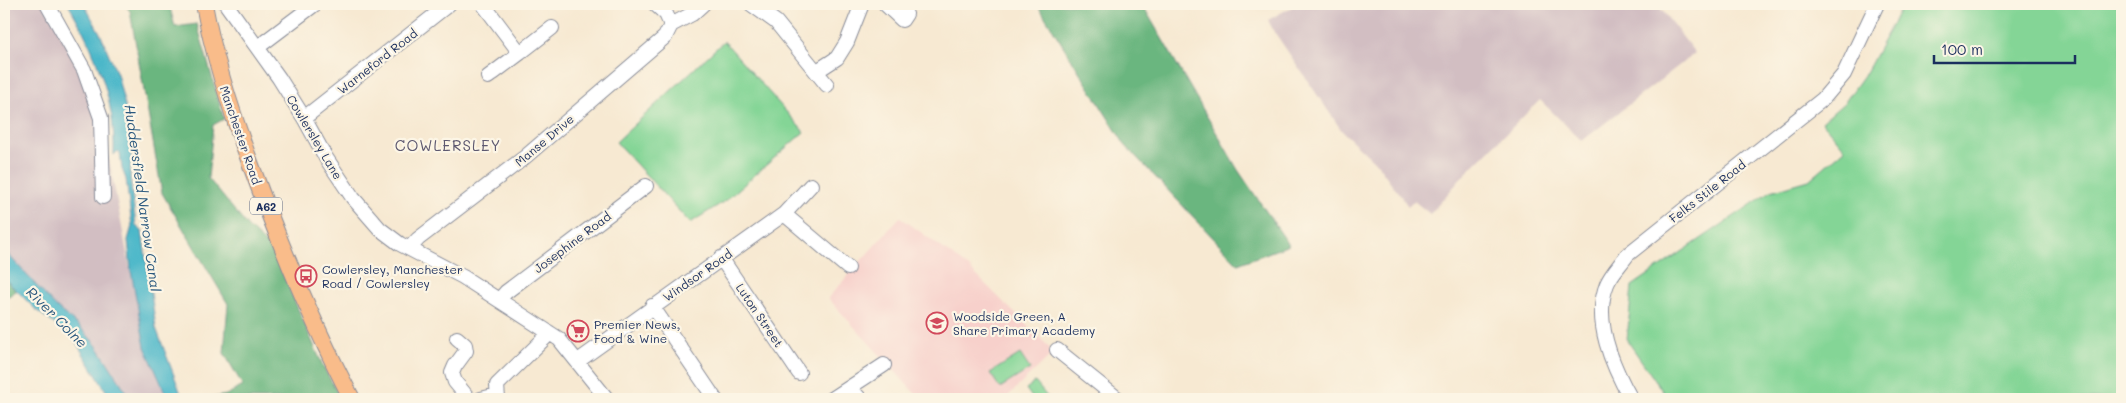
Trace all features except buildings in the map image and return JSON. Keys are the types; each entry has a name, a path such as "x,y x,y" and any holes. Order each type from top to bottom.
{"main road":[{"name":"Manchester Road","path":"204,4 222,82 262,196 305,302 352,399"}],"street":[{"path":"47,4 84,70 101,118 103,196"},
{"name":"Cowlersley Lane","path":"226,4 258,47 304,118 326,158 353,198 380,229 400,244 463,277 559,339 607,399"},
{"path":"258,47 315,4"},
{"name":"Warneford Road","path":"304,118 449,4"},
{"path":"483,4 520,53"},
{"path":"655,4 666,14 671,24 692,14 703,4"},
{"path":"751,4 776,22 827,85"},
{"path":"817,71 838,58 847,42 862,4"},
{"path":"885,4 902,20 906,14"},
{"name":"Felks Stile Road","path":"1631,399 1610,352 1601,313 1607,284 1627,255 1823,99 1844,74 1877,4"},
{"name":"Manse Drive","path":"410,248 418,239 525,157 665,37 671,24"},
{"path":"488,77 552,28"},
{"name":"Windsor Road","path":"578,361 652,306 784,214 811,185"},
{"name":"Josephine Road","path":"499,300 506,292 646,186"},
{"path":"784,214 848,268"},
{"name":"Luton Street","path":"722,258 799,372"},
{"path":"652,306 715,399"},
{"path":"481,399 497,397 497,384 550,333"},
{"path":"457,338 465,345 466,351 452,373 455,382 469,399"},
{"path":"1057,350 1118,399"},
{"path":"832,399 884,365"},
{"path":"850,388 860,399"}],"shaded area":[{"path":"4,4 47,4 101,118 145,347 168,399 131,399 97,346 81,328 56,307 4,250"},
{"path":"1297,4 1657,4 1695,53 1582,141 1540,100 1464,175 1430,214 1414,201 1408,206 1378,165 1342,131 1273,30 1268,20"},
{"name":"Woodside Green, A Share Primary Academy","path":"900,217 968,267 1049,347 1051,355 1005,399 920,399 828,298"}],"green space":[{"path":"124,4 169,4 175,27 197,24 224,119 213,125 208,178 248,227 272,249 323,366 341,399 206,399 226,395 243,386 224,353 228,304 162,193 130,11"},
{"path":"1037,4 1142,4 1238,170 1289,245 1238,264 1125,145"},
{"path":"1903,4 2122,4 2122,399 1668,399 1627,340 1632,286 1771,191 1809,180 1845,149 1822,122 1845,102 1867,71"},
{"path":"724,41 804,132 725,201 690,223 616,142"},
{"path":"4,278 16,291 4,299"},
{"path":"1020,354 1030,369 1000,388 990,373"},
{"path":"1035,382 1049,399 1033,399 1026,389"}],"water":[{"path":"68,4 84,4 100,33 117,74 126,110 131,154 130,177 136,226 142,231 156,328 183,399 168,399 145,347 131,271 128,240 132,226 126,179 122,169 120,153 118,151 114,155 111,115 102,76 87,39"},
{"name":"River Colne","path":"4,250 56,307 81,328 97,346 131,399 111,399 74,339 36,310 4,278"}],"place":[{"name":"Cowlersley, Manchester Road / Cowlersley","path":"306,276"},
{"name":"Woodside Green, A Share Primary Academy","path":"937,323"},
{"name":"Premier News, Food & Wine","path":"578,331"}],"district":[{"name":"COWLERSLEY","path":"448,145"}],"water label":[{"name":"Huddersfield Narrow Canal","path":"143,198"}]}
